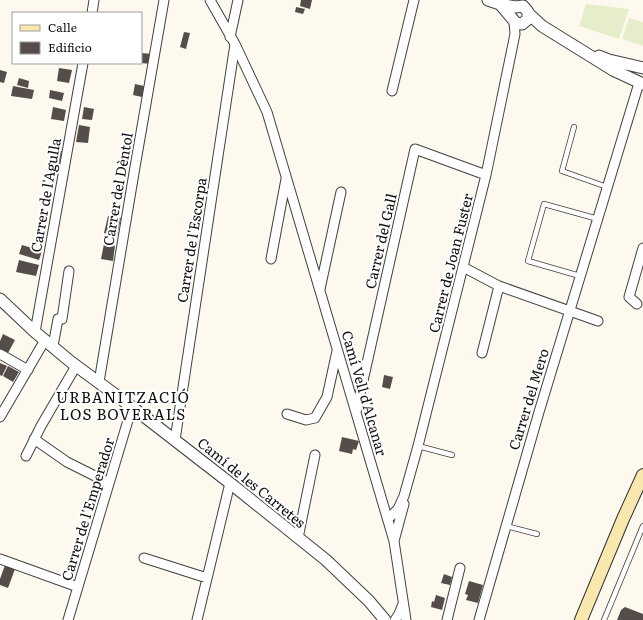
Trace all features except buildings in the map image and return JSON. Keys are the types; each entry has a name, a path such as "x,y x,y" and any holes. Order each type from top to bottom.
{"main road":[{"path":"623,519 643,463"},
{"path":"581,620 643,474"}],"street":[{"path":"92,12 94,0"},
{"name":"Carrer del Dèntol","path":"99,382 134,167 164,0"},
{"name":"Camí Vell d'Alcanar","path":"210,0 232,40 267,112 338,349 394,541 403,604 393,619"},
{"name":"Carrer de l'Escorpa","path":"175,440 238,0"},
{"path":"392,91 414,0"},
{"path":"488,0 500,4 519,17 542,26 613,70 641,84"},
{"name":"Carrer de Joan Fuster","path":"394,541 402,513 404,496 486,175 519,17"},
{"path":"578,48 609,60 643,68"},
{"name":"Carrer de l'Agulla","path":"35,332 83,64"},
{"name":"Carrer del Mero","path":"479,620 569,312 641,84"},
{"name":"Carrer del Gall","path":"356,412 415,149 486,175"},
{"name":"Camí Vell d'Alcanar","path":"271,259 287,177"},
{"path":"320,290 342,192"},
{"path":"637,304 629,297 643,248"},
{"path":"463,267 499,286 598,321"},
{"path":"0,417 28,370 49,343 58,319 62,318 69,271"},
{"path":"482,353 499,286"},
{"name":"Camí de les Carretes","path":"0,299 35,332 76,366 132,407 230,483 326,560 369,601 393,619"},
{"path":"287,414 306,420 315,418 327,397 338,349"},
{"path":"0,354 28,370"},
{"path":"26,456 34,439 76,366"},
{"name":"Carrer de l'Emperador","path":"68,620 132,407"},
{"path":"34,439 67,462 109,483"},
{"path":"298,538 315,455"},
{"path":"197,620 230,483"},
{"path":"384,508 390,509 397,505 404,496"},
{"name":"Carrer de Joan Fuster","path":"388,520 398,509 404,496"},
{"path":"388,520 395,520 402,513"},
{"path":"144,558 207,578"},
{"path":"0,559 78,587"},
{"path":"447,620 460,568"}],"lane":[{"path":"574,127 562,171 608,187"},
{"path":"580,276 528,261 544,204 598,219"},
{"path":"418,446 452,455"},
{"path":"506,526 537,534"},
{"path":"604,620 643,526"}],"green space":[{"path":"586,4 629,9 619,39 579,26"},
{"path":"629,18 643,22 643,46 622,39"}],"district":[{"name":"URBANITZACIÓ LOS BOVERALS","path":"123,404"}]}
